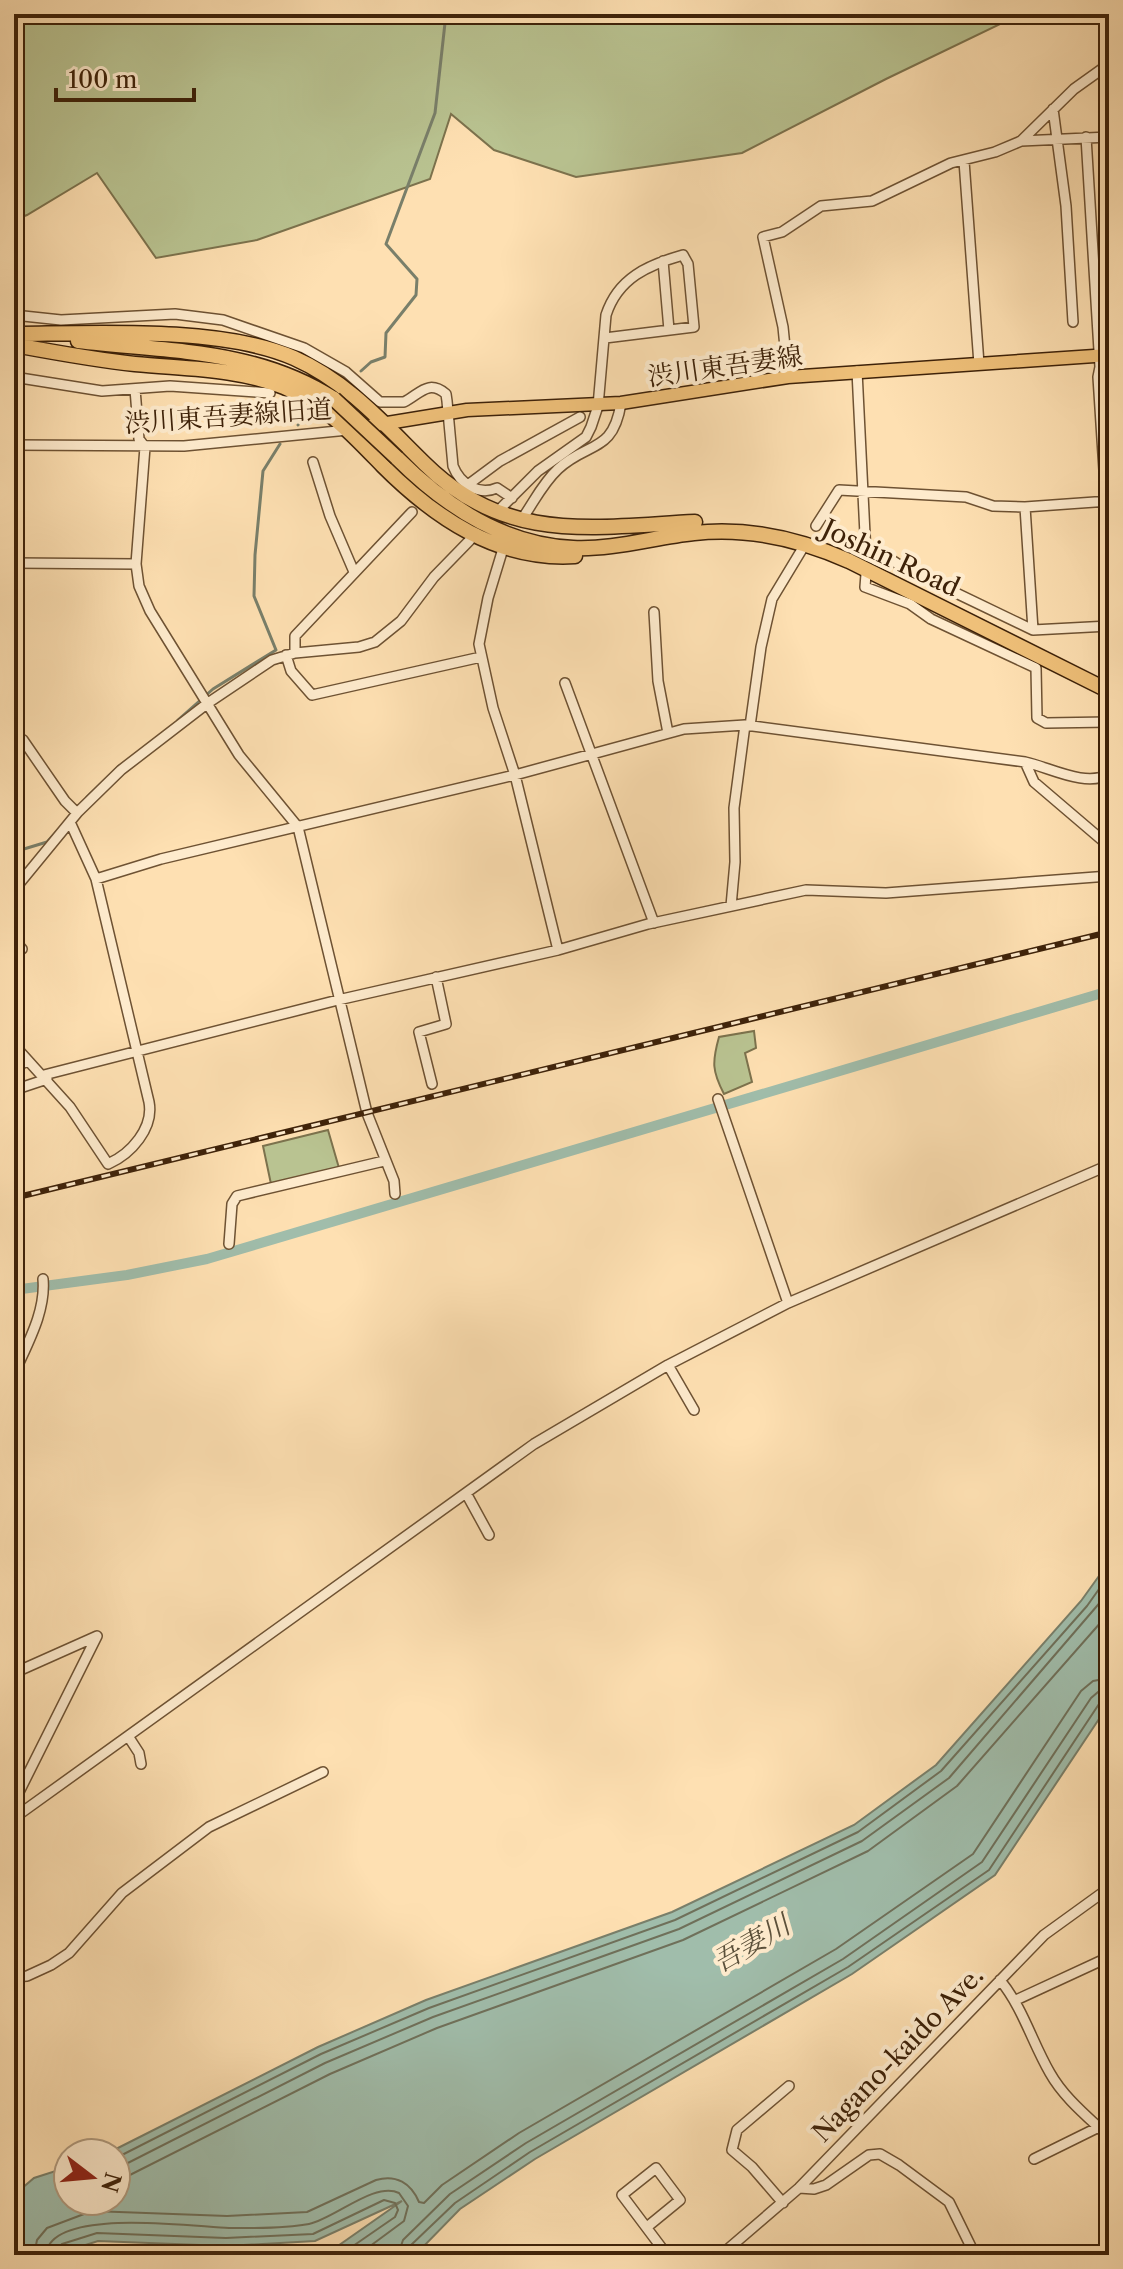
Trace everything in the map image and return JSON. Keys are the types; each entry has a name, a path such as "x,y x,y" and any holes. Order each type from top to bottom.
{"highway":[{"path":"18,340 166,335 266,348 290,356 329,376 385,423 452,487 501,514 534,524 566,528 696,527"},
{"name":"Joshin Road","path":"18,340 164,351 257,363 288,373 334,399 446,502 497,529 551,538 588,538 751,523 776,527 817,539 1109,682"},
{"path":"18,340 121,363 232,372 262,379 304,397 328,412 405,487 435,511 481,539 512,549 544,556 580,555 696,527"},
{"name":"Joshin Road","path":"696,527 759,533 829,552 1109,691"}],"main road":[{"name":"渋川東吾妻線","path":"348,430 449,412 511,407 598,406 788,377 1104,356"}],"street":[{"path":"1021,141 1074,89 1109,64"},
{"path":"1053,109 1066,206 1073,322"},
{"path":"788,377 783,327 763,237 782,232 821,206 872,201 923,174 1021,141 1056,137 1109,137"},
{"path":"1086,137 1104,356 1098,377 1107,501 1109,636"},
{"path":"964,161 979,364"},
{"path":"502,507 538,471 586,437 598,406 606,315 619,289 634,274 683,255 688,264 694,327 605,338"},
{"path":"663,261 669,330"},
{"path":"174,329 175,314"},
{"path":"14,315 61,320 175,314 223,320 304,348 346,372 380,402 404,402 421,389 432,386 446,394 453,466 457,476 481,492 488,493 497,488 512,498"},
{"path":"857,371 866,551 875,549 904,568 1033,630 1109,626"},
{"path":"170,386 171,372"},
{"path":"14,377 102,391 170,386 270,393"},
{"path":"135,389 139,439 145,447 136,564 139,586 150,611 239,755 298,827 367,1113 394,1181 395,1194"},
{"path":"524,516 544,484 560,467 608,438 615,430 621,403"},
{"path":"469,484 500,461 580,417"},
{"name":"渋川東吾妻線旧道","path":"14,445 145,447 348,430"},
{"path":"313,462 330,516 354,572"},
{"path":"816,526 839,490 966,497 993,506 1025,507 1107,501"},
{"path":"1025,507 1033,630"},
{"path":"412,512 295,636 291,671 312,695 481,657"},
{"path":"14,890 73,813 121,770 208,702 246,675 291,654 359,647 386,636 434,577 470,540"},
{"path":"731,906 735,862 734,808 761,647 772,599 804,546"},
{"path":"502,552 479,644 493,708 515,775 558,950"},
{"path":"14,563 136,564"},
{"path":"866,574 865,587 910,604 931,619 1036,668 1037,718 1046,723 1109,722"},
{"path":"654,612 658,681 668,733"},
{"path":"565,683 654,923"},
{"path":"96,879 161,859 515,775 684,729 748,726 1025,762 1087,779 1107,777"},
{"path":"14,735 23,740 73,813 96,879 151,1113 150,1120 132,1147 108,1164 70,1107 14,1045"},
{"path":"1025,762 1034,782 1109,846"},
{"path":"14,1090 45,1077 138,1050 558,950 654,923 806,890 886,893 1109,876"},
{"path":"14,940 22,949"},
{"path":"436,977 448,1035"},
{"path":"432,1084 419,1032 446,1024"},
{"path":"14,1067 28,1061"},
{"path":"718,1099 788,1303"},
{"path":"229,1244 232,1204 237,1196 384,1161"},
{"path":"14,1818 534,1444 668,1365 788,1303 1109,1165"},
{"path":"14,1374 37,1320 43,1284"},
{"path":"668,1365 694,1410"},
{"path":"466,1493 489,1535"},
{"path":"14,1673 97,1636 14,1802"},
{"path":"128,1736 139,1753 141,1764"},
{"path":"14,1977 27,1976 69,1953 122,1893 209,1827 323,1772"},
{"name":"Nagano-kaido Ave.","path":"721,2255 799,2188 1044,1935 1109,1888"},
{"path":"1016,2000 1109,1957"},
{"path":"1000,1980 1016,2000 1051,2075 1083,2114 1105,2125 1109,2137"},
{"path":"783,2203 752,2167 732,2150 737,2130 789,2086"},
{"path":"1034,2159 1105,2125"},
{"path":"799,2188 814,2189 826,2185 869,2155 880,2154 949,2202 975,2255"},
{"path":"647,2227 680,2200 656,2168 622,2195 667,2255"}],"green space":[{"path":"14,14 1021,14 742,153 576,177 494,150 451,114 430,179 257,240 156,258 97,173 14,220"},
{"path":"754,1031 756,1048 745,1053 752,1082 724,1094 714,1066 719,1037"},
{"path":"328,1130 339,1168 271,1184 263,1146"}],"water":[{"name":"吾妻川","path":"1109,1562 1109,1704 995,1875 852,1974 535,2159 460,2209 422,2248 410,2255 325,2255 402,2201 315,2241 226,2246 98,2241 54,2255 14,2255 14,2195 34,2178 52,2172 52,2217 132,2217 132,2141 318,2047 426,2000 672,1912 854,1825 936,1765 1081,1601"}],"waterway":[{"path":"361,371 371,362 385,357 386,333 416,295 417,279 386,244 435,113 446,14"},
{"path":"298,425 307,412"},
{"path":"178,720 213,689 276,650 254,596 263,471 280,444"},
{"path":"87,797 119,766"},
{"path":"14,852 47,842 58,830"},
{"path":"14,1290 127,1275 207,1259 1109,991"}],"railway":[{"path":"14,1198 1109,932"}]}
